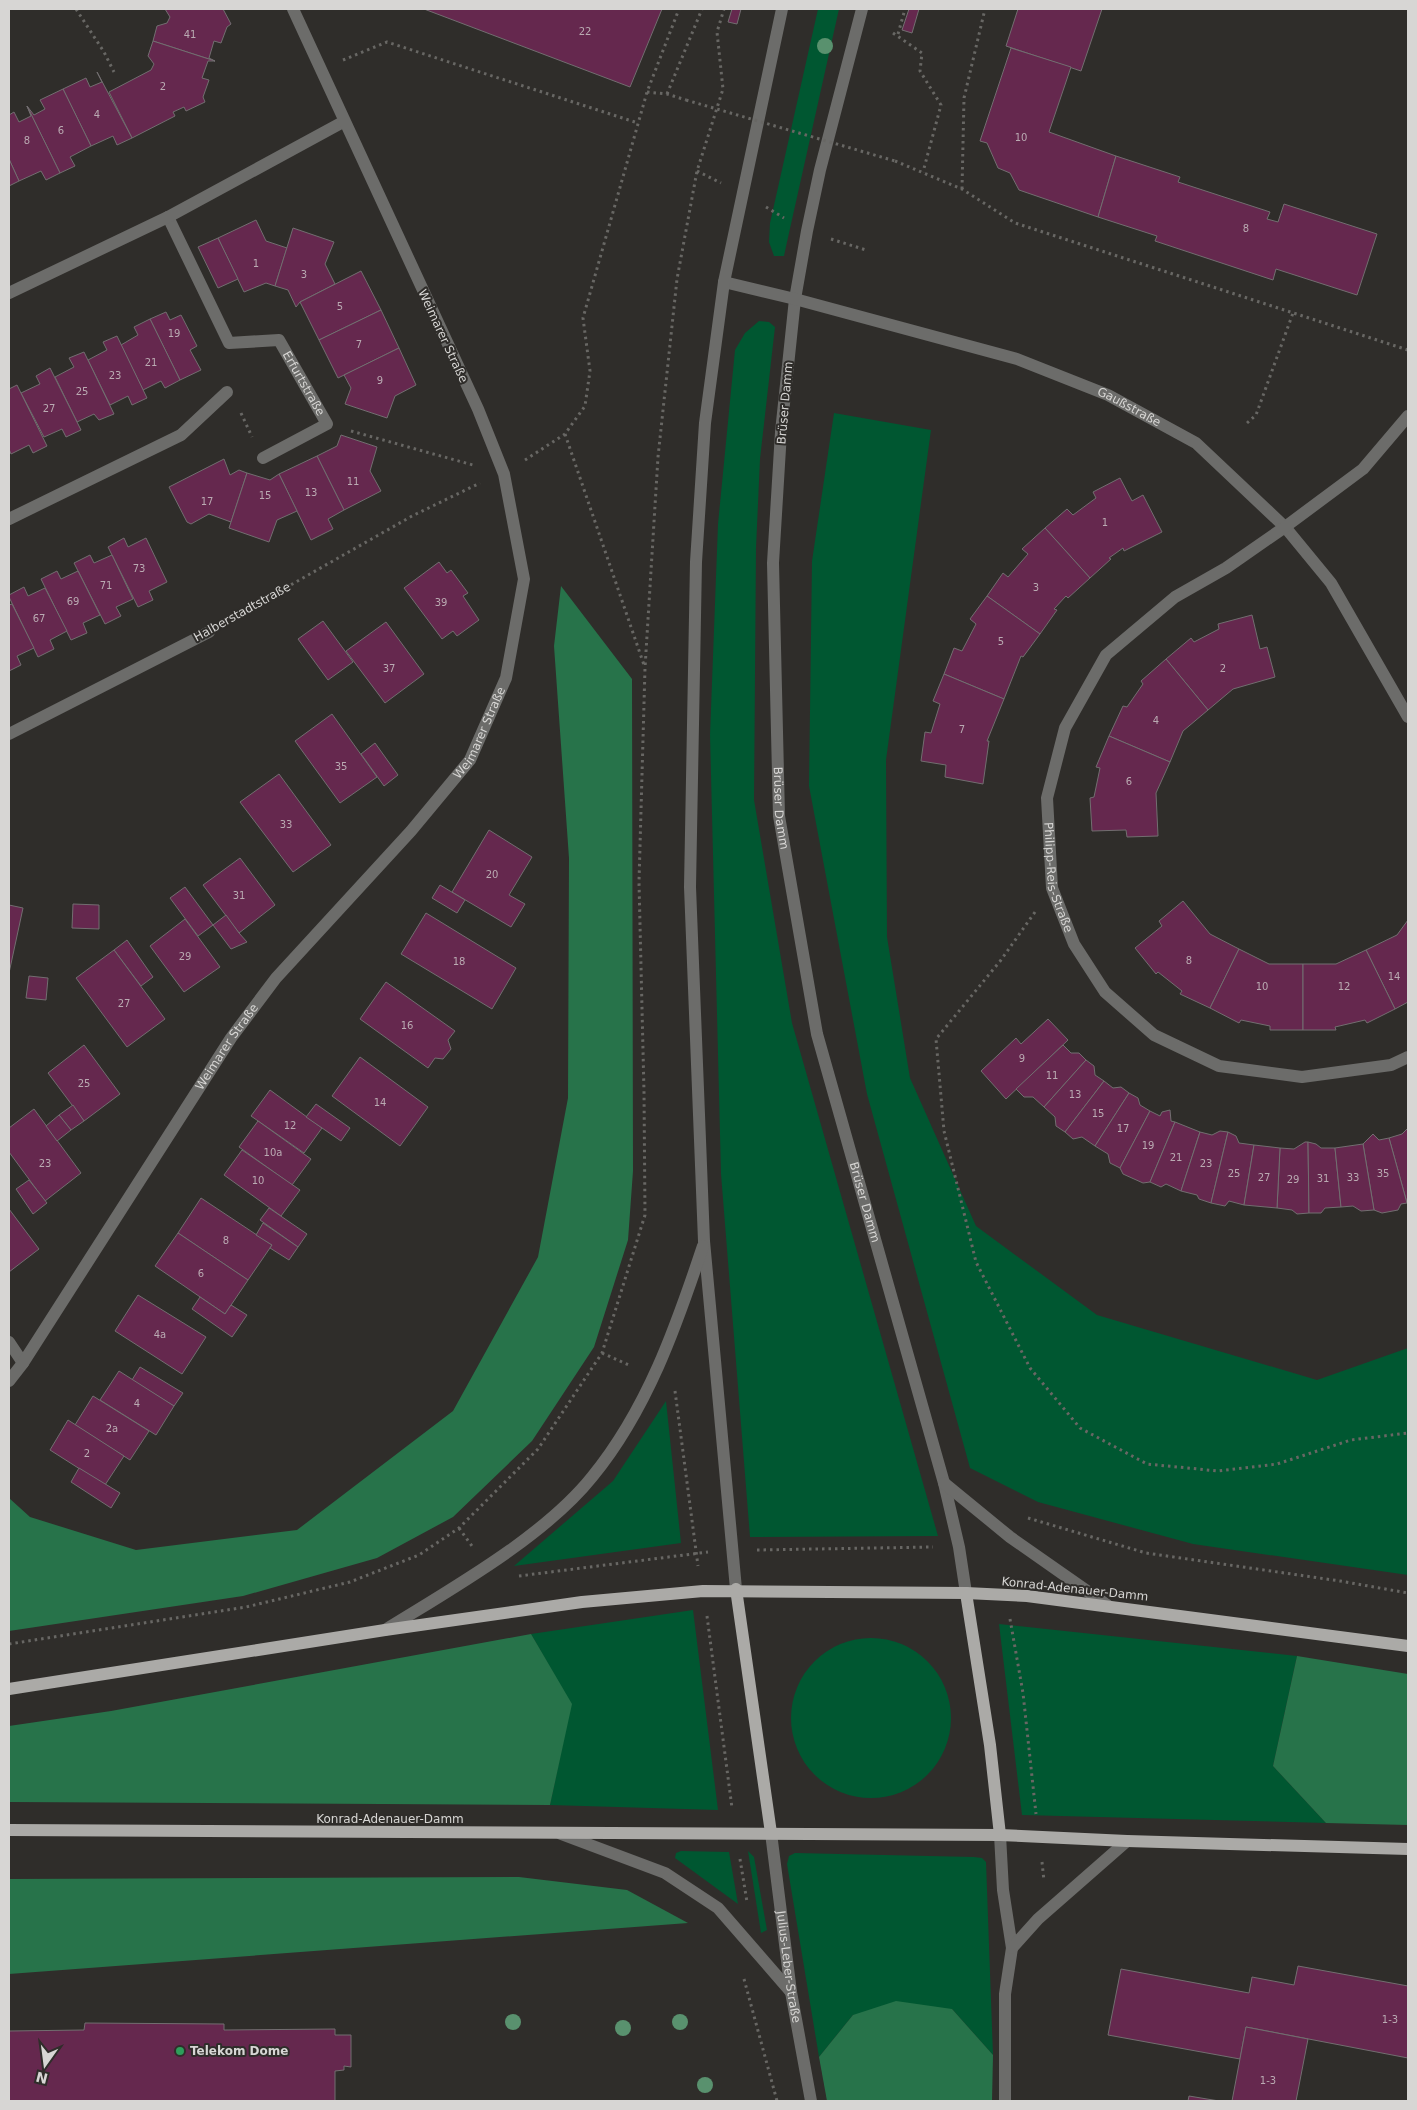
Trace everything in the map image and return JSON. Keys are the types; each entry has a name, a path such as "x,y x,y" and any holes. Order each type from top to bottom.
{"main road":[{"path":"736,1589 771,1833"},
{"name":"Konrad-Adenauer-Damm","path":"9,1689 385,1630 582,1602 703,1590 1005,1594 1107,1605 1408,1646"},
{"path":"966,1593 990,1745 1000,1835"},
{"name":"Konrad-Adenauer-Damm","path":"9,1830 561,1834 736,1832 1000,1835 1127,1841 1408,1849"}],"street":[{"name":"Weimarer Straße","path":"9,1381 23,1363 231,1038 276,978 411,831 470,760 506,678 524,579 504,474 478,409 343,122 293,9"},
{"path":"736,1589 704,1241 690,887 696,572 705,423 724,282 741,194 782,9"},
{"name":"Brüser Damm","path":"862,9 820,170 808,231 795,299 781,432 773,563 779,816 817,1034 944,1483 959,1547 966,1593"},
{"path":"9,293 168,217 343,122"},
{"name":"Erfurtstraße","path":"168,217 229,342 279,340 327,424 263,458"},
{"name":"Gaußstraße","path":"724,282 795,299 1017,359 1108,395 1196,443 1286,527 1331,583 1408,717"},
{"path":"9,519 181,435 227,392"},
{"name":"Philipp-Reis-Straße","path":"1408,416 1363,468 1286,527 1226,568 1175,597 1106,654 1066,728 1047,798 1052,888 1074,944 1105,992 1154,1035 1219,1066 1302,1077 1392,1065 1408,1057"},
{"name":"Halberstadtstraße","path":"9,734 209,632"},
{"path":"385,1630 487,1565 550,1520 592,1478 626,1429 655,1376 681,1312 704,1241"},
{"path":"9,1342 23,1363"},
{"path":"944,1483 1010,1537 1107,1605"},
{"name":"Julius-Leber-Straße","path":"771,1833 791,1992 811,2101"},
{"path":"561,1834 665,1873 718,1908 791,1992"},
{"path":"1000,1835 1003,1890 1012,1948 1005,1994 1004,2101"},
{"path":"1012,1948 1038,1919 1127,1841"}],"path":[{"path":"76,9 104,52 114,72"},
{"path":"327,424 504,474 566,434 586,406 590,371 583,318 647,92 679,9"},
{"path":"667,94 702,9"},
{"path":"9,1644 246,1607 350,1582 419,1555 459,1528 538,1449 602,1353 645,1215 644,1092 638,882 645,668 658,457 677,279 697,171 723,89 718,32 724,9"},
{"path":"898,34 905,9"},
{"path":"962,189 964,98 985,9"},
{"path":"893,33 898,34 922,53 920,71 941,105 923,172"},
{"path":"320,70 386,42 638,123"},
{"path":"647,92 667,94 896,161 962,189 1015,223 1408,350"},
{"path":"697,171 808,231 866,250"},
{"path":"1246,423 1256,415 1293,312"},
{"path":"227,392 236,404 263,458"},
{"path":"566,434 645,668"},
{"name":"Halberstadtstraße","path":"209,632 412,516 472,486"},
{"path":"1052,888 1001,960 936,1039 944,1131 976,1262 1030,1368 1080,1428 1147,1464 1218,1471 1277,1464 1350,1440 1408,1434"},
{"path":"602,1353 655,1376 675,1390 695,1554 703,1590 748,1908 733,1924"},
{"path":"1010,1537 1028,1518 1146,1553 1340,1581 1408,1593"},
{"path":"459,1528 497,1579 731,1551 842,1547 959,1547"},
{"path":"1005,1594 1023,1693 1044,1885"},
{"path":"741,1974 746,1982 777,2101"}],"green space":[{"path":"818,9 839,9 784,256 774,256 769,242 770,223"},
{"path":"759,321 769,322 775,327 760,459 756,548 754,800 792,1023 938,1536 750,1537 721,1174 710,735 718,524 735,350 745,333"},
{"path":"834,413 931,430 886,760 887,937 910,1078 976,1226 1097,1315 1317,1380 1408,1348 1408,1575 1193,1544 1038,1502 970,1468 867,1094 809,786 812,561"},
{"path":"561,586 632,679 633,1171 628,1240 594,1347 532,1441 453,1517 377,1558 243,1596 9,1631 9,1498 30,1517 136,1550 297,1530 453,1411 538,1257 568,1098 569,858 554,646"},
{"path":"666,1401 681,1543 514,1566 613,1481"},
{"path":"693,1610 718,1810 550,1805 571,1704 531,1634"},
{"path":"999,1624 1297,1656 1273,1766 1326,1823 1022,1815"},
{"path":"531,1634 572,1704 550,1805 9,1802 9,1726 111,1711"},
{"path":"879,1638 909,1647 928,1661 938,1673 945,1687 950,1702 950,1734 945,1749 938,1763 928,1775 916,1785 894,1795 879,1798 863,1798 848,1795 826,1785 804,1763 792,1734 791,1710 794,1695 804,1673 826,1651 855,1639"},
{"path":"1297,1656 1408,1674 1408,1825 1326,1823 1273,1766"},
{"path":"681,1851 729,1852 738,1904 675,1858 676,1853"},
{"path":"748,1851 754,1857 767,1930 761,1933"},
{"path":"795,1853 974,1857 982,1858 986,1862 993,2055 952,2009 853,2015 819,2057 787,1864 789,1856"},
{"path":"519,1877 627,1890 688,1923 9,1974 9,1879"},
{"path":"896,2001 952,2009 993,2055 992,2101 827,2101 819,2057 853,2015"}],"building":[{"path":"165,9 223,9 231,24 227,27 221,43 214,41 209,58 215,61 153,41 157,26 167,23 170,17"},
{"path":"424,9 662,9 630,87"},
{"path":"732,9 741,9 737,24 728,22"},
{"path":"909,9 919,9 912,33 902,30"},
{"path":"1018,9 1102,9 1081,71 1006,46"},
{"path":"153,41 215,61 208,61 202,78 209,80 203,97 205,102 186,111 184,107 173,112 175,116 132,138 109,92 151,70 154,64 148,56"},
{"path":"1011,48 1071,67 1049,132 1116,156 1098,217 1019,190 1010,173 998,168 987,143 980,141"},
{"path":"97,72 132,138 117,145 113,136 91,146 63,89 86,78 90,87 102,82"},
{"path":"63,89 91,146 70,157 75,166 60,173 27,106 34,115 45,109 40,100"},
{"path":"27,106 60,173 46,180 41,171 19,181 9,159 9,115 14,112 19,122 31,116"},
{"path":"1116,156 1180,177 1178,182 1270,212 1267,219 1278,222 1284,204 1377,234 1357,295 1276,269 1273,280 1155,241 1157,236 1098,217"},
{"path":"9,159 19,181 9,186"},
{"path":"256,220 266,241 287,248 275,286 266,283 244,292 218,238"},
{"path":"293,228 334,242 325,264 335,284 300,302 296,307 288,290 275,286"},
{"path":"218,238 238,279 218,288 198,247"},
{"path":"361,271 381,310 319,340 300,302"},
{"path":"381,310 399,348 338,378 319,340"},
{"path":"166,312 170,320 181,315 197,346 190,350 201,370 180,380 150,319"},
{"path":"150,319 180,380 165,388 161,381 143,390 121,345 138,335 134,327"},
{"path":"117,336 147,398 132,405 128,396 110,405 88,360 107,350 103,342"},
{"path":"399,348 416,385 395,396 387,418 345,404 351,388 344,375"},
{"path":"84,352 114,414 99,420 94,414 77,422 55,377 74,367 69,358"},
{"path":"50,368 81,430 66,437 62,429 44,437 21,393 40,384 36,376"},
{"path":"17,385 47,446 33,453 29,445 11,454 9,449 9,389"},
{"path":"341,435 377,447 370,471 381,491 344,510 317,456 337,446"},
{"path":"317,456 344,510 328,519 333,529 311,540 279,474"},
{"path":"224,459 230,475 239,470 247,473 231,522 209,514 191,524 187,522 169,487"},
{"path":"247,473 270,480 279,474 297,511 277,520 269,542 229,528"},
{"path":"1120,478 1132,501 1143,495 1162,532 1124,551 1123,548 1109,558 1111,559 1090,578 1045,528 1067,509 1073,515 1096,498 1093,492"},
{"path":"1045,528 1090,578 1068,598 1066,596 1054,609 1057,610 1040,634 987,596 1003,573 1008,577 1028,554 1022,549"},
{"path":"124,538 128,547 146,538 167,582 149,591 153,600 138,607 108,547"},
{"path":"90,555 94,563 112,555 133,599 116,607 121,616 105,624 74,563"},
{"path":"439,562 447,573 451,570 468,593 463,596 479,620 457,636 453,631 442,639 404,588"},
{"path":"57,571 61,579 78,571 100,615 83,623 87,633 71,640 41,579"},
{"path":"24,587 28,596 45,588 67,631 50,640 54,649 38,657 9,597 9,595"},
{"path":"987,596 1040,634 1023,657 1021,656 1004,699 944,674 954,648 962,651 976,624 970,619"},
{"path":"12,604 34,648 17,656 21,665 9,671 9,605"},
{"path":"1252,615 1260,649 1267,647 1275,677 1233,689 1208,710 1166,659 1191,638 1194,642 1219,629 1218,624"},
{"path":"323,621 353,662 328,680 298,639"},
{"path":"386,622 424,674 385,703 346,651"},
{"path":"1166,659 1208,710 1183,731 1170,762 1109,736 1123,706 1127,707 1143,684 1141,681"},
{"path":"944,674 1004,699 987,741 989,741 983,784 945,777 946,765 921,761 925,732 931,733 940,704 933,701"},
{"path":"332,714 377,777 340,803 295,741"},
{"path":"1109,736 1170,762 1156,793 1158,836 1127,837 1126,830 1092,831 1090,798 1094,797 1100,768 1096,767"},
{"path":"375,743 398,775 384,786 361,754"},
{"path":"279,774 331,845 293,872 240,802"},
{"path":"489,830 532,857 509,895 525,904 511,927 452,892"},
{"path":"240,858 275,905 239,933 203,885"},
{"path":"440,885 465,900 457,913 432,898"},
{"path":"185,887 213,925 198,936 170,898"},
{"path":"1183,901 1210,934 1239,949 1210,1008 1180,994 1182,991 1158,972 1156,974 1135,948 1162,926 1159,921"},
{"path":"73,904 99,905 99,929 72,928"},
{"path":"9,905 23,908 9,973"},
{"path":"426,913 516,968 492,1009 401,954"},
{"path":"226,915 247,942 231,949 213,925"},
{"path":"185,919 220,967 184,992 150,946"},
{"path":"1408,920 1408,1002 1395,1009 1366,950 1397,935"},
{"path":"127,940 153,977 141,986 114,950"},
{"path":"1239,949 1269,964 1303,964 1303,1030 1270,1030 1270,1026 1241,1020 1239,1023 1210,1008"},
{"path":"114,950 165,1019 127,1047 76,978"},
{"path":"1366,950 1395,1009 1367,1023 1365,1020 1335,1027 1336,1030 1303,1030 1303,964 1336,964"},
{"path":"29,976 48,978 46,1000 26,998"},
{"path":"386,982 455,1031 448,1040 451,1049 443,1059 435,1058 428,1068 360,1019"},
{"path":"1048,1019 1068,1040 1006,1099 981,1071 1016,1038 1021,1044"},
{"path":"84,1045 120,1094 84,1121 48,1073"},
{"path":"1063,1045 1071,1053 1079,1053 1086,1060 1044,1107 1033,1097 1024,1097 1016,1089"},
{"path":"360,1057 428,1107 400,1146 332,1096"},
{"path":"1086,1060 1094,1066 1095,1075 1104,1081 1065,1132 1056,1126 1055,1117 1044,1107"},
{"path":"1104,1081 1113,1088 1121,1087 1129,1093 1095,1146 1082,1137 1073,1139 1065,1132"},
{"path":"270,1090 322,1128 304,1153 251,1116"},
{"path":"1129,1093 1138,1098 1140,1105 1150,1111 1120,1168 1110,1163 1108,1154 1095,1146"},
{"path":"316,1104 350,1128 341,1141 306,1117"},
{"path":"73,1105 84,1121 71,1130 59,1115"},
{"path":"34,1109 81,1173 45,1201 9,1152 9,1128"},
{"path":"1170,1110 1171,1121 1175,1122 1150,1182 1143,1183 1123,1174 1120,1168 1150,1111 1160,1116 1162,1112"},
{"path":"59,1115 71,1130 57,1141 46,1126"},
{"path":"258,1121 311,1159 292,1185 239,1147"},
{"path":"1175,1122 1200,1132 1181,1191 1166,1184 1161,1187 1150,1182"},
{"path":"1408,1128 1407,1203 1389,1138 1402,1134"},
{"path":"1220,1131 1228,1132 1211,1203 1199,1199 1197,1195 1181,1191 1200,1132 1212,1135"},
{"path":"1228,1132 1236,1136 1239,1143 1254,1145 1244,1205 1229,1201 1225,1206 1211,1203"},
{"path":"1373,1134 1379,1140 1389,1138 1407,1203 1401,1204 1398,1210 1382,1213 1374,1210 1363,1144"},
{"path":"1308,1142 1309,1213 1297,1214 1292,1210 1277,1208 1280,1148 1294,1149"},
{"path":"1308,1142 1316,1144 1321,1148 1335,1148 1341,1207 1325,1208 1321,1213 1309,1213"},
{"path":"1363,1144 1374,1210 1361,1211 1353,1206 1341,1207 1335,1148"},
{"path":"1254,1145 1280,1148 1277,1208 1244,1205"},
{"path":"242,1150 300,1190 281,1216 224,1175"},
{"path":"29,1180 47,1203 33,1214 16,1189"},
{"path":"201,1198 272,1245 248,1280 178,1233"},
{"path":"269,1208 307,1234 298,1247 260,1220"},
{"path":"9,1209 39,1249 9,1272"},
{"path":"263,1223 298,1247 289,1260 270,1248 272,1245 256,1235"},
{"path":"178,1233 248,1280 225,1314 155,1266"},
{"path":"138,1295 206,1337 182,1374 115,1331"},
{"path":"200,1297 225,1314 231,1305 247,1315 232,1337 192,1309"},
{"path":"140,1367 183,1393 174,1406 132,1380"},
{"path":"119,1371 174,1406 156,1435 100,1400"},
{"path":"93,1396 149,1431 130,1460 75,1425"},
{"path":"68,1420 124,1456 105,1485 50,1450"},
{"path":"79,1468 120,1493 111,1508 71,1482"},
{"path":"1298,1966 1408,1986 1408,2058 1246,2027 1240,2059 1108,2035 1121,1969 1249,1993 1252,1977 1294,1985"},
{"name":"Telekom Dome","path":"85,2023 224,2024 224,2030 335,2029 335,2035 351,2035 351,2067 344,2066 344,2070 335,2071 335,2101 9,2101 9,2031 84,2030"},
{"path":"1246,2027 1308,2039 1296,2101 1232,2101"},
{"path":"1189,2096 1219,2101 1188,2101"}],"place":[{"name":"Telekom Dome","path":"180,2051"}]}
